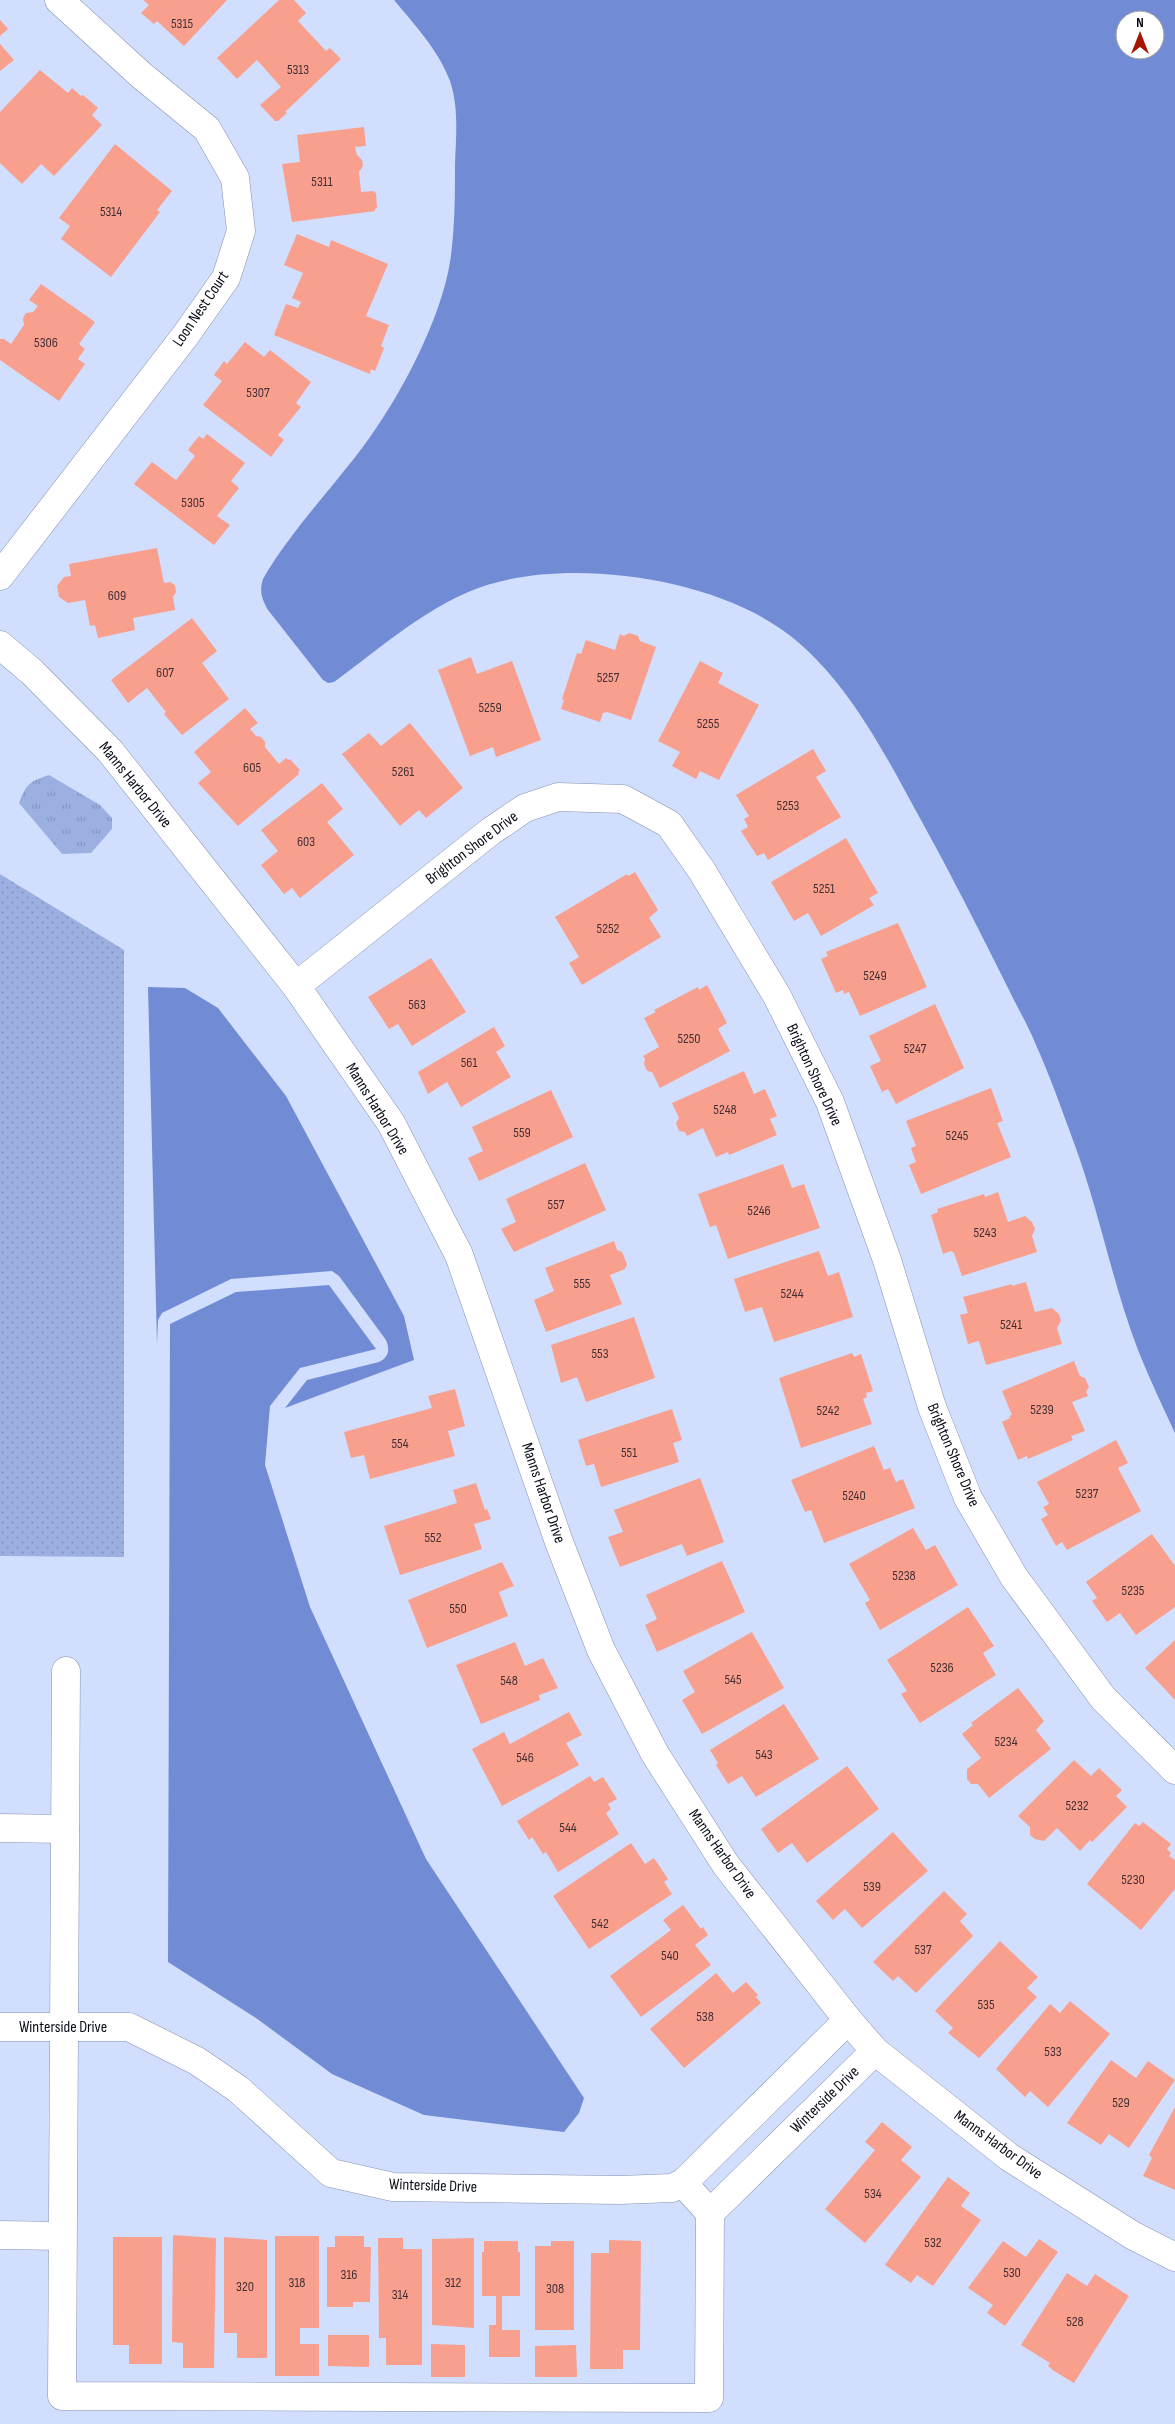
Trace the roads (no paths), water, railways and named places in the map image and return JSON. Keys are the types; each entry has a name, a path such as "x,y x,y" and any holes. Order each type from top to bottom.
{"street":[{"name":"Loon Nest Court","path":"0,576 185,336 226,278 241,231 235,178 207,129 141,75 59,0"},
{"name":"Manns Harbor Drive","path":"0,645 32,672 110,751 296,986 391,1123 459,1255 559,1542 601,1650 655,1754 726,1866 848,2020 875,2051 1010,2157 1132,2235 1175,2256"},
{"name":"Brighton Shore Drive","path":"296,986 491,831 525,808 558,797 623,799 669,824 702,871 777,996 830,1102 887,1260 932,1407 968,1498 1014,1577 1103,1698 1175,1770"},
{"path":"66,1671 62,2396 709,2398 710,2213 683,2183 848,2020"},
{"path":"0,1828 65,1829"},
{"name":"Winterside Drive","path":"0,2027 129,2027 197,2061 238,2090 331,2173 393,2187 629,2190 672,2188 683,2183"},
{"name":"Winterside Drive","path":"710,2213 875,2051"},
{"path":"0,2235 62,2236"}]}
